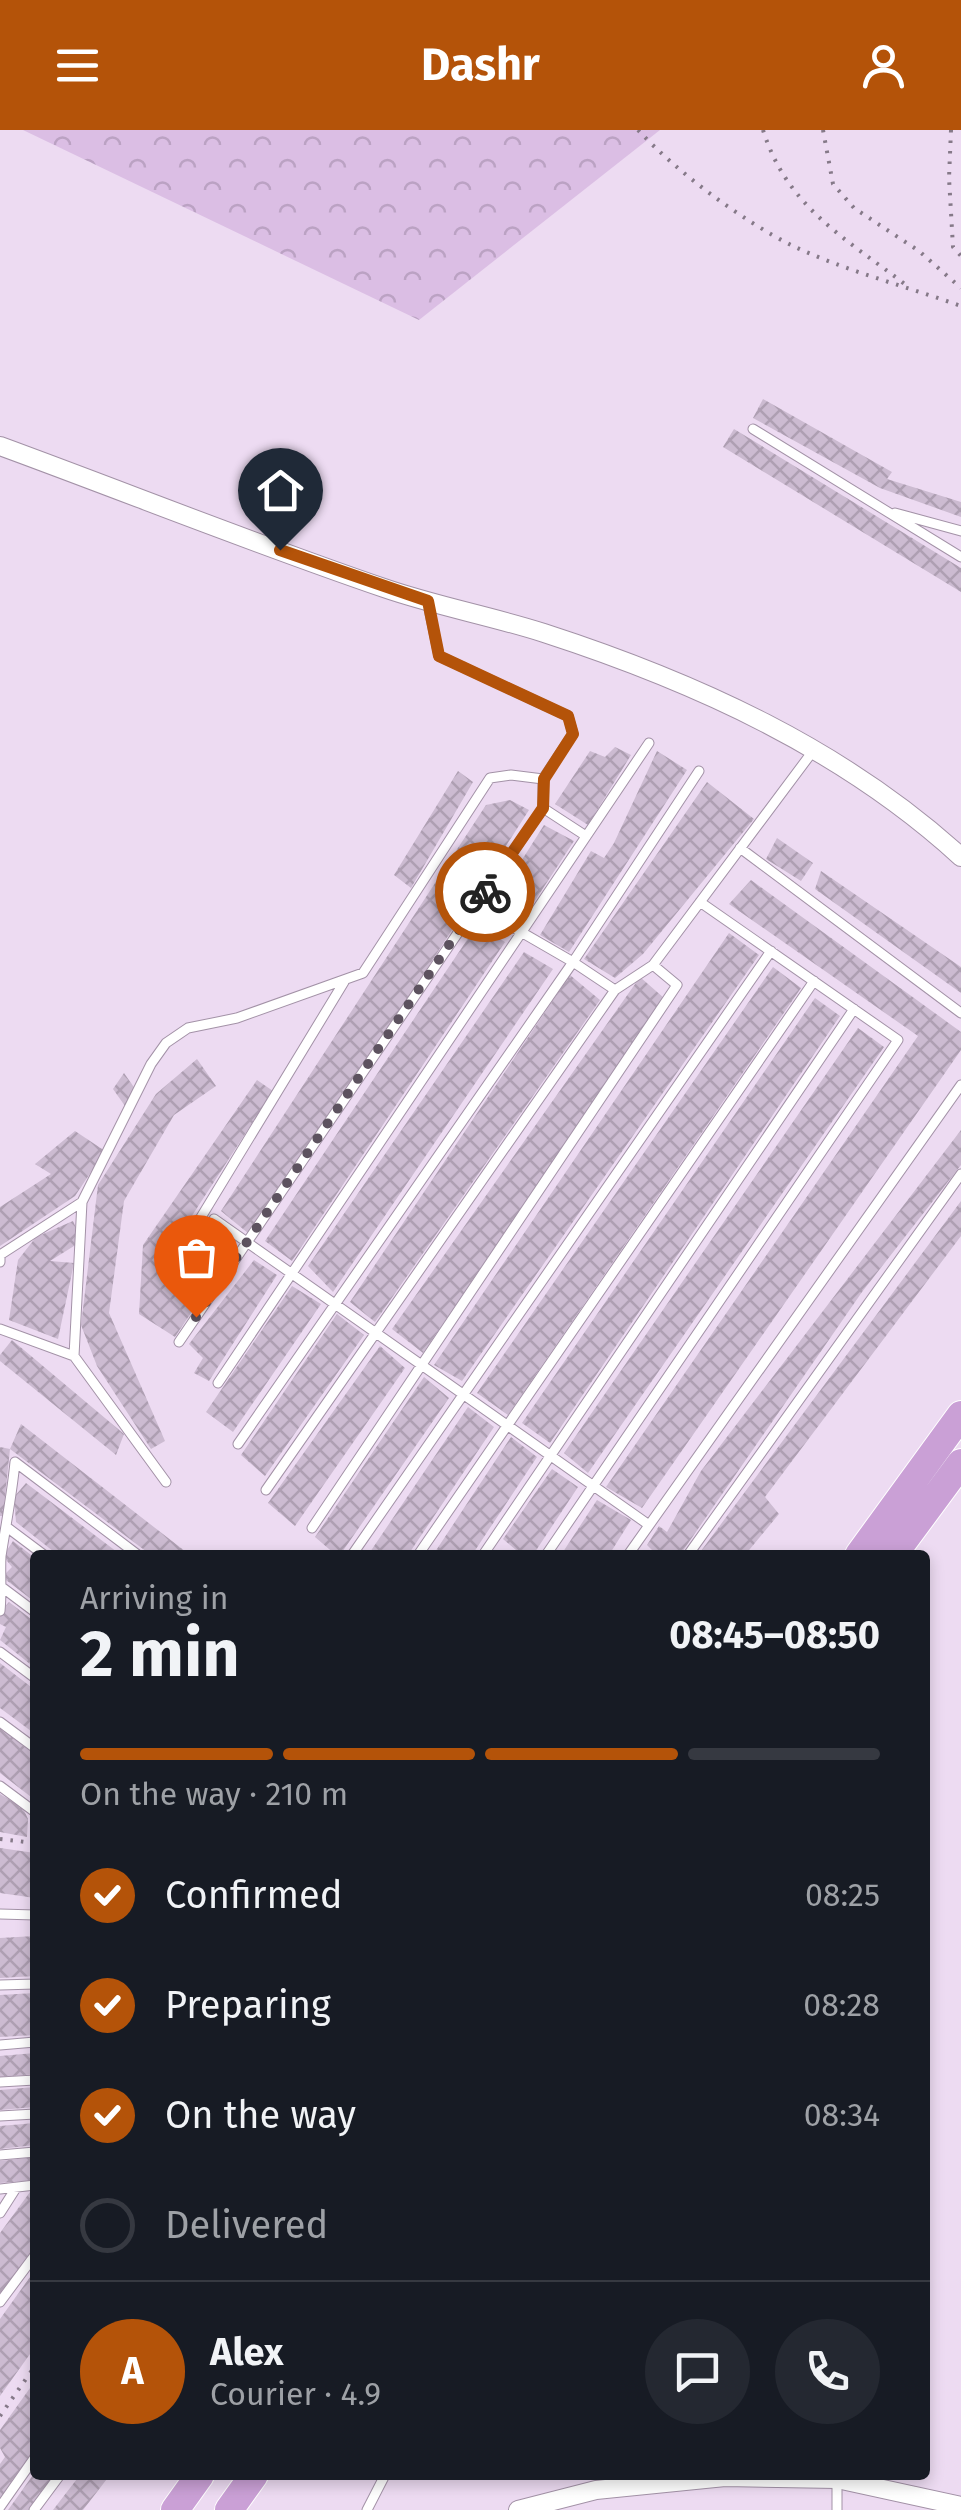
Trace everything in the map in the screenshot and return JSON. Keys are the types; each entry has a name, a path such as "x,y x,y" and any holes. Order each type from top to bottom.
{"highway":[{"path":"863,1550 961,1415"},
{"path":"897,1550 961,1463"},
{"path":"175,2510 196,2480"},
{"path":"228,2510 250,2480"}],"street":[{"path":"0,446 386,589 543,633 657,674 815,748 927,826 961,857"},
{"path":"518,2510 596,2490 694,2480"},
{"path":"842,2480 961,2506"}],"lane":[{"path":"753,429 961,557"},
{"path":"882,509 961,531"},
{"path":"179,1342 543,808 544,779 573,734 568,716 439,656 428,601"},
{"path":"218,1383 648,743"},
{"path":"266,1490 615,990 653,965 815,748"},
{"path":"238,1444 573,962 700,771"},
{"path":"74,1356 82,1202 151,1064 166,1043 188,1028 238,1018 363,974 490,778 511,775 544,779"},
{"path":"543,808 586,836"},
{"path":"740,848 961,1013"},
{"path":"549,1550 898,1040 700,902"},
{"path":"476,906 615,990"},
{"path":"355,1550 771,951"},
{"path":"312,1528 677,984 653,965"},
{"path":"421,1550 814,981"},
{"path":"189,1237 344,982"},
{"path":"486,1550 854,1009"},
{"path":"632,1550 961,1085"},
{"path":"692,1550 961,1174"},
{"path":"0,1262 0,1255 82,1202"},
{"path":"214,1219 649,1525"},
{"path":"0,1329 74,1356 166,1482"},
{"path":"0,1611 0,1560 16,1462 131,1550"},
{"path":"8,1528 37,1550"},
{"path":"3,1588 30,1608"},
{"path":"0,1652 30,1674"},
{"path":"0,1722 30,1744"},
{"path":"0,1786 30,1808"},
{"path":"0,1914 30,1915"},
{"path":"0,1985 30,1984"},
{"path":"0,2045 30,2042"},
{"path":"0,2082 30,2080"},
{"path":"0,2116 30,2114"},
{"path":"0,2155 30,2152"},
{"path":"0,2190 30,2186"},
{"path":"0,2213 16,2188"},
{"path":"0,2302 30,2262"},
{"path":"0,2507 30,2464"},
{"path":"34,2510 56,2480"},
{"path":"367,2510 382,2480"},
{"path":"837,2480 837,2510"}],"path":[{"path":"638,130 697,184 790,244 961,306"},
{"path":"762,130 788,186 804,206 910,288"},
{"path":"823,130 834,184 854,208 920,251 961,288"},
{"path":"951,130 953,248 961,256"},
{"path":"0,1839 30,1842"},
{"path":"0,2416 30,2373"}],"green space":[{"path":"23,130 660,130 419,320"}],"building":[{"path":"763,399 892,472 887,479 961,502 961,517 880,488 753,418"},
{"path":"734,429 961,568 961,592 723,447"},
{"path":"615,747 631,755 588,825 555,804 590,751 605,757"},
{"path":"657,751 687,770 569,952 540,935 591,851 604,858 614,843"},
{"path":"458,771 473,782 411,888 394,875"},
{"path":"707,782 754,819 643,954 615,978 584,959"},
{"path":"510,800 529,810 254,1238 221,1211 486,805"},
{"path":"544,825 574,841 521,922 494,904"},
{"path":"777,838 813,863 801,881 766,859"},
{"path":"821,871 961,967 961,993 815,889"},
{"path":"751,880 961,1032 961,1050 642,1508 606,1487 918,1036 729,904"},
{"path":"477,925 505,942 292,1261 265,1241"},
{"path":"729,933 759,955 462,1381 434,1365"},
{"path":"524,952 553,969 333,1292 308,1266"},
{"path":"773,967 801,988 508,1415 477,1393"},
{"path":"570,975 600,1000 375,1322 350,1302"},
{"path":"640,977 664,998 423,1353 392,1329"},
{"path":"815,998 840,1016 550,1443 522,1423"},
{"path":"858,1028 884,1047 588,1473 564,1453"},
{"path":"197,1059 216,1086 174,1115 124,1201 109,1313 165,1441 151,1449 97,1366 81,1325 98,1185 156,1094"},
{"path":"124,1073 138,1093 125,1106 113,1089"},
{"path":"257,1080 273,1091 171,1248 182,1262 207,1231 235,1247 175,1337 139,1314 143,1245"},
{"path":"961,1130 961,1165 862,1292 683,1550 652,1550 647,1545 659,1526 667,1532 701,1471"},
{"path":"75,1131 105,1151 75,1196 0,1246 0,1207 51,1174 35,1164"},
{"path":"961,1201 961,1236 765,1497 779,1514 749,1550 702,1550"},
{"path":"73,1221 82,1241 50,1261 74,1263 58,1339 9,1320 18,1260 36,1237"},
{"path":"254,1260 277,1275 209,1381 194,1373 203,1358 189,1344"},
{"path":"292,1286 321,1304 233,1432 206,1412"},
{"path":"337,1314 364,1335 265,1476 241,1455"},
{"path":"12,1340 124,1434 116,1455 0,1361"},
{"path":"380,1346 405,1368 295,1526 268,1503"},
{"path":"424,1377 449,1398 343,1550 330,1550 315,1537"},
{"path":"468,1407 494,1427 411,1550 371,1550"},
{"path":"21,1424 184,1550 144,1550 10,1449"},
{"path":"511,1437 537,1457 475,1550 436,1550"},
{"path":"0,1447 10,1449 3,1516 0,1516"},
{"path":"552,1469 578,1487 536,1550 516,1550 503,1539"},
{"path":"26,1483 114,1550 52,1550 16,1522 14,1497"},
{"path":"597,1500 631,1520 612,1550 564,1550"},
{"path":"13,1541 30,1554 30,1598 2,1577 12,1567 3,1556"},
{"path":"9,1602 30,1618 30,1664 0,1640 6,1627 0,1624 0,1612"},
{"path":"0,1663 30,1686 30,1730 0,1708"},
{"path":"0,1728 30,1751 30,1796 0,1773"},
{"path":"0,1794 23,1808 28,1819 27,1837 0,1832"},
{"path":"0,1848 30,1852 30,1897 0,1893"},
{"path":"30,1936 30,1976 0,1978 0,1938"},
{"path":"30,1993 30,2035 0,2037 0,1995"},
{"path":"30,2053 30,2074 0,2077 0,2056"},
{"path":"30,2087 30,2107 0,2110 0,2090"},
{"path":"30,2123 30,2146 0,2149 0,2126"},
{"path":"30,2158 30,2180 0,2183 0,2161"},
{"path":"30,2192 30,2254 0,2295 0,2233"},
{"path":"30,2277 30,2354 0,2396 0,2319"},
{"path":"30,2388 30,2455 0,2498 0,2464 5,2457 0,2448 0,2430"},
{"path":"30,2479 54,2480 33,2510 8,2510"},
{"path":"76,2480 106,2480 83,2510 53,2510"}],"way so far":[{"path":"196,1317 485,892"}],"route":[{"path":"280,550 428,601 439,656 568,716 573,734 544,779 543,808 485,892"}]}
